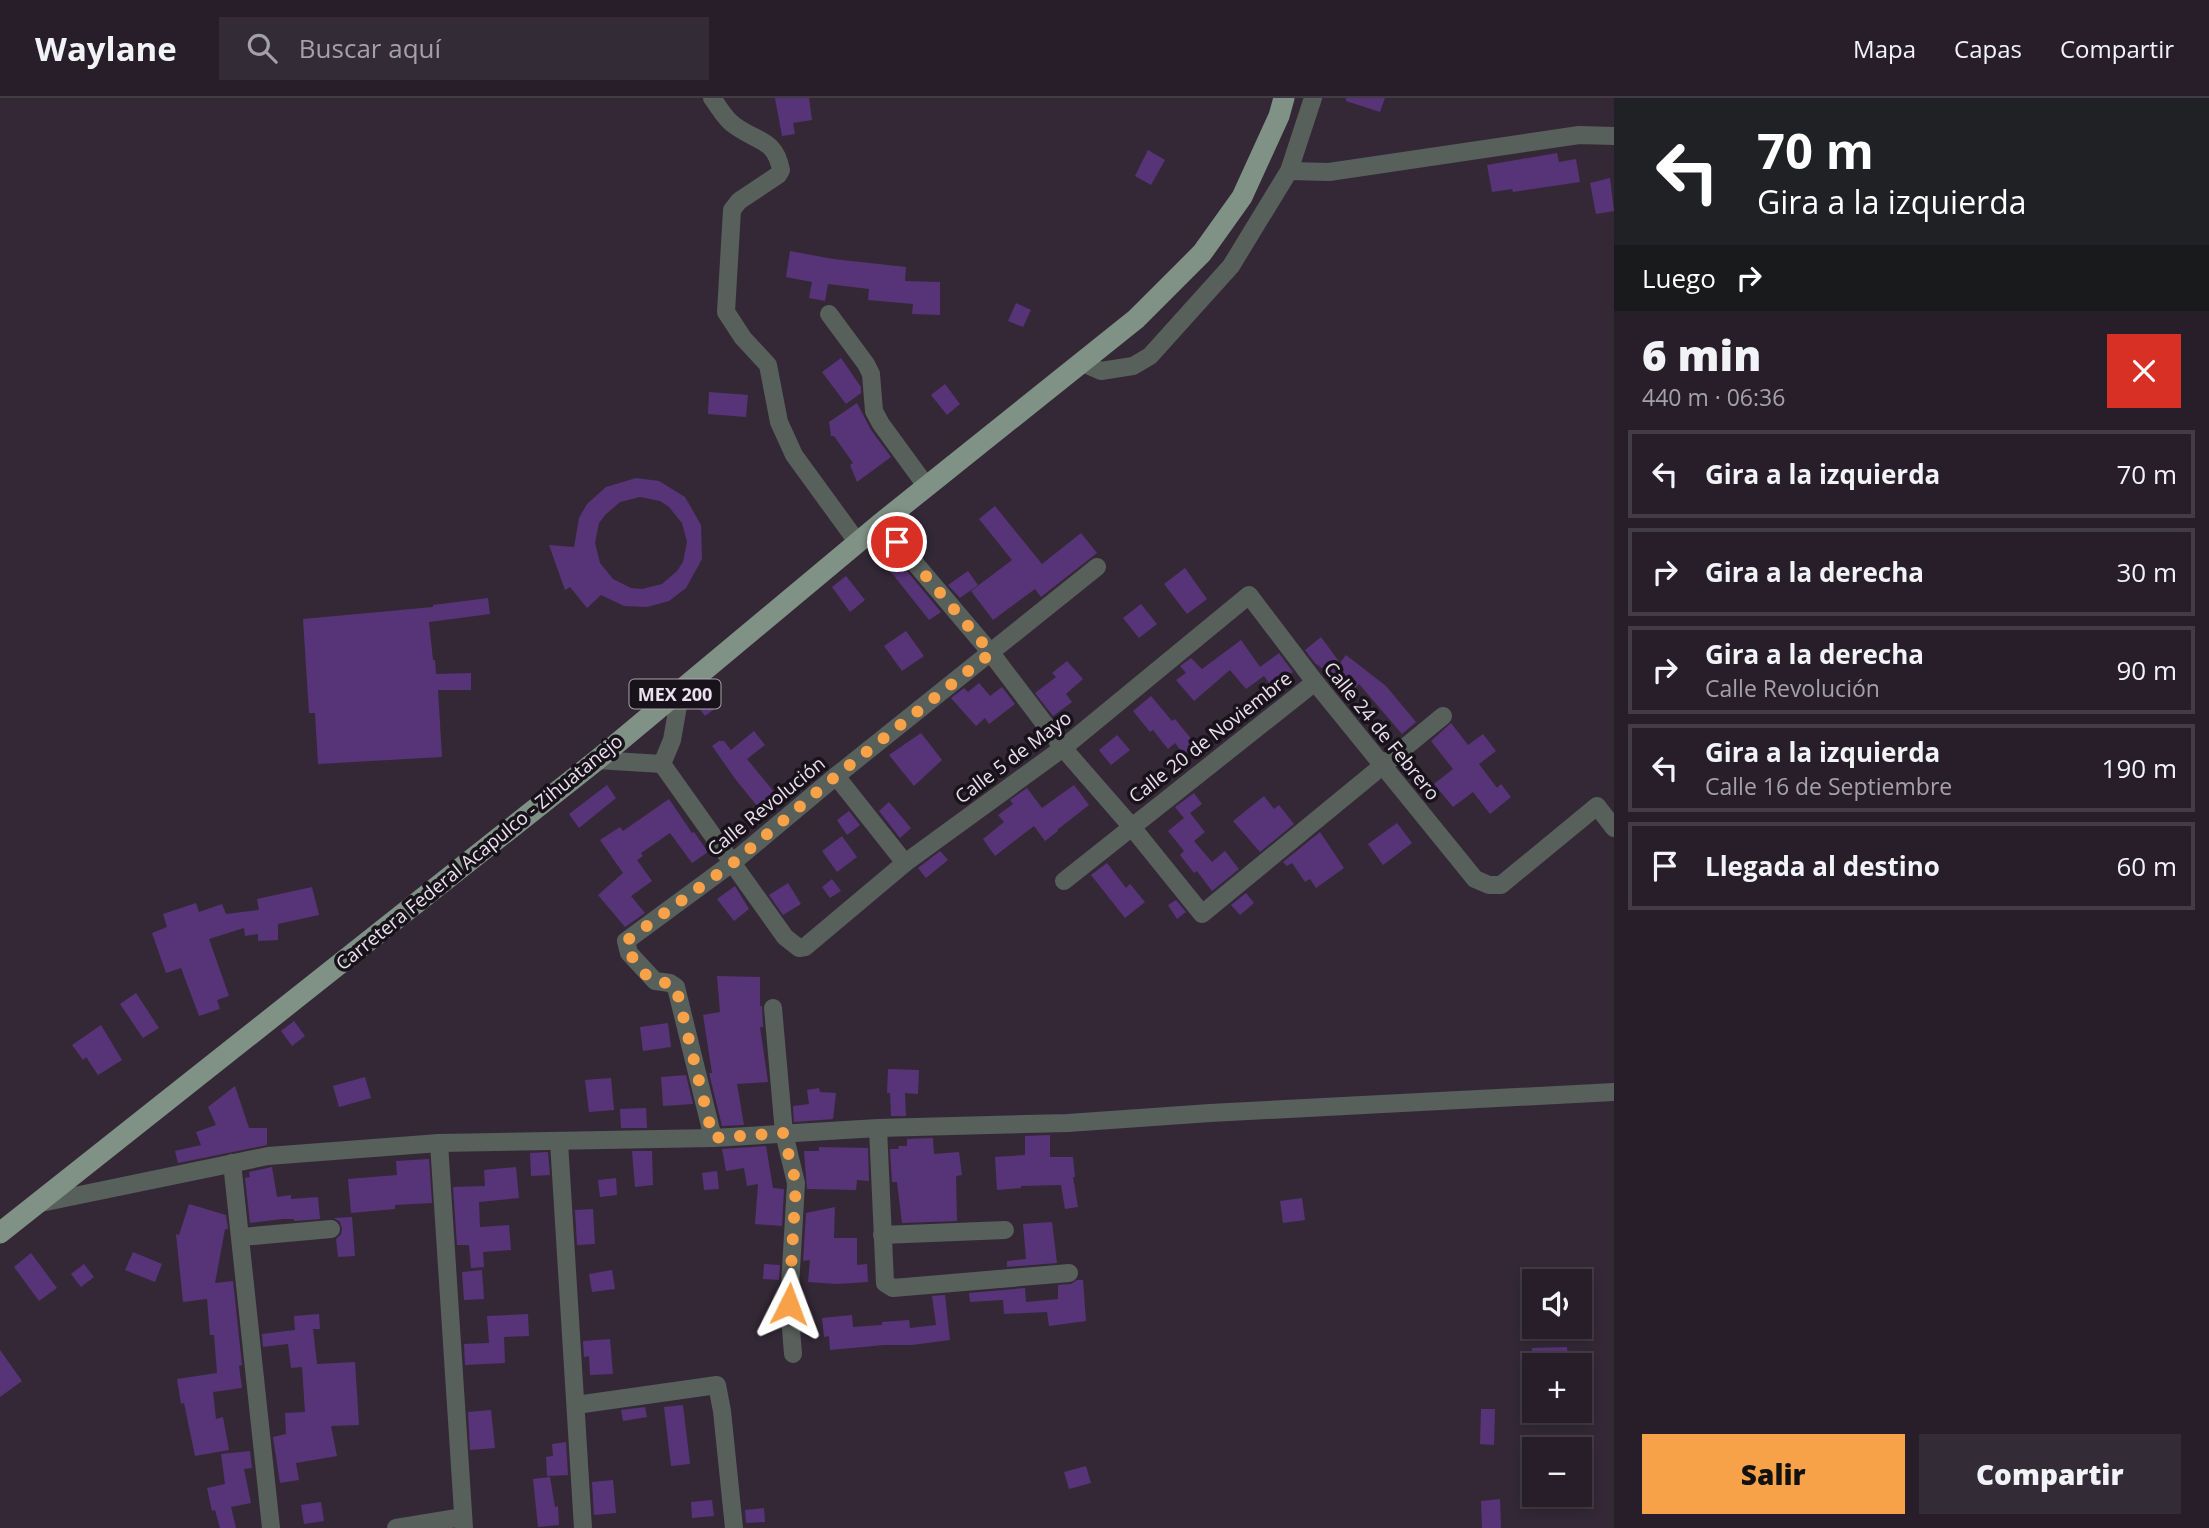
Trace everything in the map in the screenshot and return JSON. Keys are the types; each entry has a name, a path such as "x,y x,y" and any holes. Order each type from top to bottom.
{"main road":[{"name":"Carretera Federal Acapulco - Zihuatanejo","path":"3,1224 36,1205 597,760 881,523 1136,319 1202,253 1242,197 1279,116 1284,98"}],"street":[{"path":"712,98 732,124 773,148 782,170 739,201 732,210 726,312 743,338 768,365 779,422 794,455 858,543"},
{"path":"1083,363 1101,371 1133,366 1150,356 1231,266 1289,171 1313,98"},
{"path":"1289,171 1329,172 1579,135 1614,136"},
{"path":"829,314 871,374 874,411 927,487"},
{"path":"881,523 991,653 1063,748 1202,914 1443,716"},
{"name":"Calle Revolución","path":"713,1138 676,987 670,983 655,981 643,970 629,953 626,941 733,863 836,776 1097,566"},
{"name":"Calle 24 de Febrero","path":"1249,595 1315,682 1475,880 1489,885 1501,884 1597,806 1614,828"},
{"name":"Calle 5 de Mayo","path":"733,863 785,937 799,948 805,947 905,863 1063,748 1249,595"},
{"name":"Calle 20 de Noviembre","path":"1064,881 1315,682"},
{"path":"662,764 672,740 681,690"},
{"path":"597,760 662,764"},
{"path":"662,764 733,863"},
{"path":"836,776 905,863"},
{"path":"773,1008 783,1133 796,1183 789,1304 793,1354"},
{"path":"36,1205 268,1156 439,1143 713,1138 877,1128 1068,1123 1210,1113 1614,1093"},
{"path":"877,1128 885,1283 893,1287 1069,1273"},
{"path":"559,1142 583,1528"},
{"path":"396,1528 464,1522 439,1143"},
{"path":"232,1163 271,1528"},
{"path":"242,1237 331,1229"},
{"path":"882,1235 1005,1230"},
{"path":"576,1405 717,1385 734,1528"}],"building":[{"path":"775,98 809,98 812,120 793,123 795,134 782,136"},
{"path":"1346,98 1385,98 1380,112 1346,101"},
{"path":"1148,150 1165,160 1151,185 1135,176"},
{"path":"1557,153 1559,162 1576,159 1580,182 1513,192 1512,189 1492,192 1487,165"},
{"path":"1610,178 1614,211 1596,214 1590,183"},
{"path":"790,251 906,267 905,281 940,282 940,315 912,314 913,304 868,300 869,289 828,284 825,301 809,298 812,282 786,277"},
{"path":"1016,303 1031,310 1023,327 1008,321"},
{"path":"841,358 861,387 861,393 846,404 822,372"},
{"path":"945,384 960,404 947,415 931,395"},
{"path":"709,392 748,395 746,417 708,414"},
{"path":"857,403 871,430 891,457 857,482 850,465 853,463 834,436 831,436 829,422"},
{"path":"636,478 659,481 685,497 701,525 702,559 686,588 669,601 647,607 624,606 601,595 587,608 570,587 565,590 549,545 574,547 579,518 587,504 606,487","holes":["640,497 660,501 669,507 682,523 687,542 683,562 662,584 642,589 631,588 613,579 600,563 595,543 599,523 620,502"]},
{"path":"995,506 1042,564 1081,533 1097,553 1041,597 1035,589 993,620 971,591 1012,560 979,519"},
{"path":"901,564 941,612 929,620 891,572"},
{"path":"1185,568 1207,599 1187,614 1164,584"},
{"path":"968,571 978,585 960,598 948,585"},
{"path":"846,576 865,600 850,612 832,587"},
{"path":"488,598 490,614 429,622 436,674 471,673 471,690 438,690 442,757 318,764 315,713 309,713 303,619 433,607"},
{"path":"1141,604 1157,624 1139,638 1123,618"},
{"path":"906,631 924,656 902,671 884,646"},
{"path":"1321,637 1340,663 1346,655 1386,686 1416,722 1402,734 1359,684 1353,691 1315,663 1305,650"},
{"path":"1241,640 1260,667 1279,653 1293,672 1273,688 1264,676 1246,689 1230,670 1194,701 1176,680 1186,673 1180,666 1191,658 1202,669"},
{"path":"1067,661 1083,679 1066,694 1072,702 1053,716 1035,693 1056,677 1052,673"},
{"path":"979,683 990,696 1002,687 1015,704 989,724 985,718 976,726 951,698 964,688 968,692"},
{"path":"709,696 717,707 705,716 697,705"},
{"path":"1151,696 1197,746 1185,756 1175,743 1168,749 1133,711"},
{"path":"1451,723 1468,745 1483,734 1496,751 1479,764 1497,788 1501,784 1511,797 1490,814 1473,792 1453,807 1434,784 1453,769 1431,741"},
{"path":"754,731 765,745 747,759 783,803 766,817 712,746 724,741 731,750"},
{"path":"921,733 942,760 914,786 889,755"},
{"path":"1117,735 1130,750 1111,765 1099,750"},
{"path":"607,785 616,798 579,828 569,814"},
{"path":"1074,785 1089,805 1045,841 1034,826 995,856 983,839 1004,822 998,815 1013,804 1010,800 1027,788 1042,808"},
{"path":"1194,793 1202,804 1190,813 1205,832 1194,841 1212,862 1225,851 1239,869 1212,891 1180,855 1184,851 1168,831 1189,814 1184,818 1175,807"},
{"path":"1264,796 1274,809 1279,805 1294,824 1260,852 1233,821"},
{"path":"669,799 708,852 692,863 670,833 641,853 643,856 637,860 652,881 631,896 645,913 625,927 598,895 623,873 600,840 620,827 623,831"},
{"path":"889,802 911,828 900,838 879,811"},
{"path":"849,811 860,825 847,835 837,820"},
{"path":"1397,823 1412,843 1383,865 1368,844"},
{"path":"1320,832 1344,868 1316,888 1310,879 1305,882 1292,863 1287,866 1283,862"},
{"path":"842,836 857,857 837,872 822,851"},
{"path":"940,851 948,860 926,878 918,868"},
{"path":"1107,863 1126,888 1130,884 1145,902 1125,918 1091,875"},
{"path":"832,879 841,891 830,898 822,887"},
{"path":"788,883 801,904 783,915 769,895"},
{"path":"735,886 749,909 734,921 717,899"},
{"path":"312,887 319,915 278,924 278,940 258,941 258,934 245,936 244,928 209,939 229,996 217,1000 220,1009 199,1016 181,968 166,973 152,933 167,927 163,914 196,903 199,912 222,904 226,914 259,910 257,899"},
{"path":"1246,893 1254,903 1240,915 1231,905"},
{"path":"1176,900 1186,912 1177,919 1168,905"},
{"path":"717,976 760,977 763,1027 760,1027 768,1082 737,1084 744,1125 722,1126 709,1073 712,1073 703,1015 720,1012"},
{"path":"136,993 159,1028 143,1038 120,1004"},
{"path":"294,1021 305,1036 292,1046 281,1031"},
{"path":"668,1023 671,1047 643,1051 640,1027"},
{"path":"101,1025 122,1060 98,1075 86,1057 83,1060 72,1045"},
{"path":"888,1069 919,1070 918,1094 905,1093 906,1116 891,1116 890,1093 887,1093"},
{"path":"686,1075 693,1104 663,1106 661,1077"},
{"path":"365,1077 371,1098 339,1107 333,1086"},
{"path":"611,1078 614,1110 589,1112 585,1080"},
{"path":"235,1086 249,1128 267,1128 267,1145 178,1163 175,1151 201,1145 196,1132 216,1125 208,1107"},
{"path":"819,1088 820,1092 836,1093 833,1119 794,1122 793,1106 809,1104 807,1090"},
{"path":"646,1108 647,1128 621,1128 620,1109"},
{"path":"1050,1135 1050,1157 1073,1157 1078,1207 1065,1209 1061,1185 1021,1186 997,1190 995,1157 1025,1155 1025,1136"},
{"path":"933,1138 934,1154 959,1152 962,1175 956,1176 957,1221 902,1223 897,1182 892,1182 890,1149 907,1146 907,1139"},
{"path":"766,1146 773,1188 784,1189 782,1226 755,1224 758,1184 747,1186 744,1168 726,1171 722,1149"},
{"path":"819,1147 868,1148 869,1181 857,1180 856,1190 807,1189 804,1151 819,1151"},
{"path":"632,1151 652,1151 653,1185 635,1187"},
{"path":"548,1152 550,1175 531,1176 530,1153"},
{"path":"429,1159 432,1203 395,1205 395,1209 351,1213 348,1179 397,1175 396,1161"},
{"path":"272,1167 277,1197 318,1197 320,1219 282,1219 250,1223 245,1178 250,1177 249,1172"},
{"path":"516,1167 519,1198 479,1202 480,1227 509,1225 511,1250 483,1252 484,1267 471,1268 469,1245 457,1245 453,1187 485,1186 484,1170"},
{"path":"717,1171 719,1189 704,1190 702,1173"},
{"path":"616,1178 617,1195 600,1197 598,1180"},
{"path":"1302,1198 1305,1220 1283,1223 1280,1201"},
{"path":"189,1204 226,1215 228,1229 225,1229 215,1283 233,1281 242,1365 239,1366 242,1388 213,1392 216,1419 223,1417 229,1450 195,1456 177,1379 217,1373 214,1335 210,1335 207,1299 183,1302 176,1234 179,1235"},
{"path":"835,1207 834,1238 857,1238 857,1265 867,1264 868,1282 808,1282 810,1260 803,1261 806,1213"},
{"path":"593,1209 595,1244 577,1245 575,1210"},
{"path":"352,1217 355,1256 338,1257 336,1239 342,1229 340,1222 334,1218"},
{"path":"1052,1222 1057,1263 1007,1267 1007,1261 1026,1259 1023,1224"},
{"path":"133,1252 162,1264 155,1282 125,1270"},
{"path":"31,1253 57,1288 39,1301 14,1267"},
{"path":"84,1264 94,1277 81,1287 71,1274"},
{"path":"764,1264 780,1265 779,1280 763,1279"},
{"path":"482,1270 484,1299 464,1300 462,1272"},
{"path":"612,1270 615,1289 592,1292 589,1274"},
{"path":"1083,1280 1086,1321 1049,1326 1047,1312 1004,1314 1003,1300 970,1302 969,1293 1025,1288 1026,1302 1058,1299 1058,1285 1071,1284"},
{"path":"945,1295 950,1340 830,1350 829,1336 824,1337 822,1318 852,1315 853,1327 909,1320 910,1328 936,1325 932,1296"},
{"path":"319,1314 320,1329 313,1329 317,1364 355,1362 359,1425 331,1426 337,1456 296,1463 299,1480 280,1483 273,1437 286,1434 285,1413 305,1412 302,1367 291,1368 288,1344 263,1347 262,1334 295,1330 294,1316"},
{"path":"528,1314 529,1336 504,1337 505,1363 465,1365 464,1344 489,1343 487,1316"},
{"path":"610,1339 613,1374 590,1375 589,1356 584,1357 583,1341"},
{"path":"1567,1347 1567,1353 1532,1353 1532,1348"},
{"path":"0,1350 22,1381 0,1397"},
{"path":"683,1405 690,1464 671,1466 664,1407"},
{"path":"645,1407 647,1417 623,1421 621,1410"},
{"path":"1481,1409 1495,1409 1494,1445 1480,1444"},
{"path":"491,1410 495,1448 470,1450 468,1412"},
{"path":"566,1442 568,1475 547,1476 546,1457 553,1456 552,1444"},
{"path":"250,1451 252,1468 244,1469 251,1503 231,1507 236,1528 220,1528 215,1510 212,1511 207,1488 225,1484 221,1454"},
{"path":"1086,1466 1091,1483 1069,1489 1064,1472"},
{"path":"550,1477 555,1507 558,1506 559,1525 538,1527 533,1479"},
{"path":"613,1480 616,1513 594,1515 592,1482"},
{"path":"1500,1499 1501,1528 1482,1528 1481,1501"},
{"path":"712,1500 714,1516 692,1518 691,1502"},
{"path":"321,1502 324,1521 304,1524 301,1505"},
{"path":"764,1508 765,1522 746,1523 745,1510"}],"route":[{"path":"789,1304 796,1183 783,1133 713,1138 676,987 670,983 655,981 643,970 629,953 626,941 733,863 836,776 991,653 897,542"}]}
